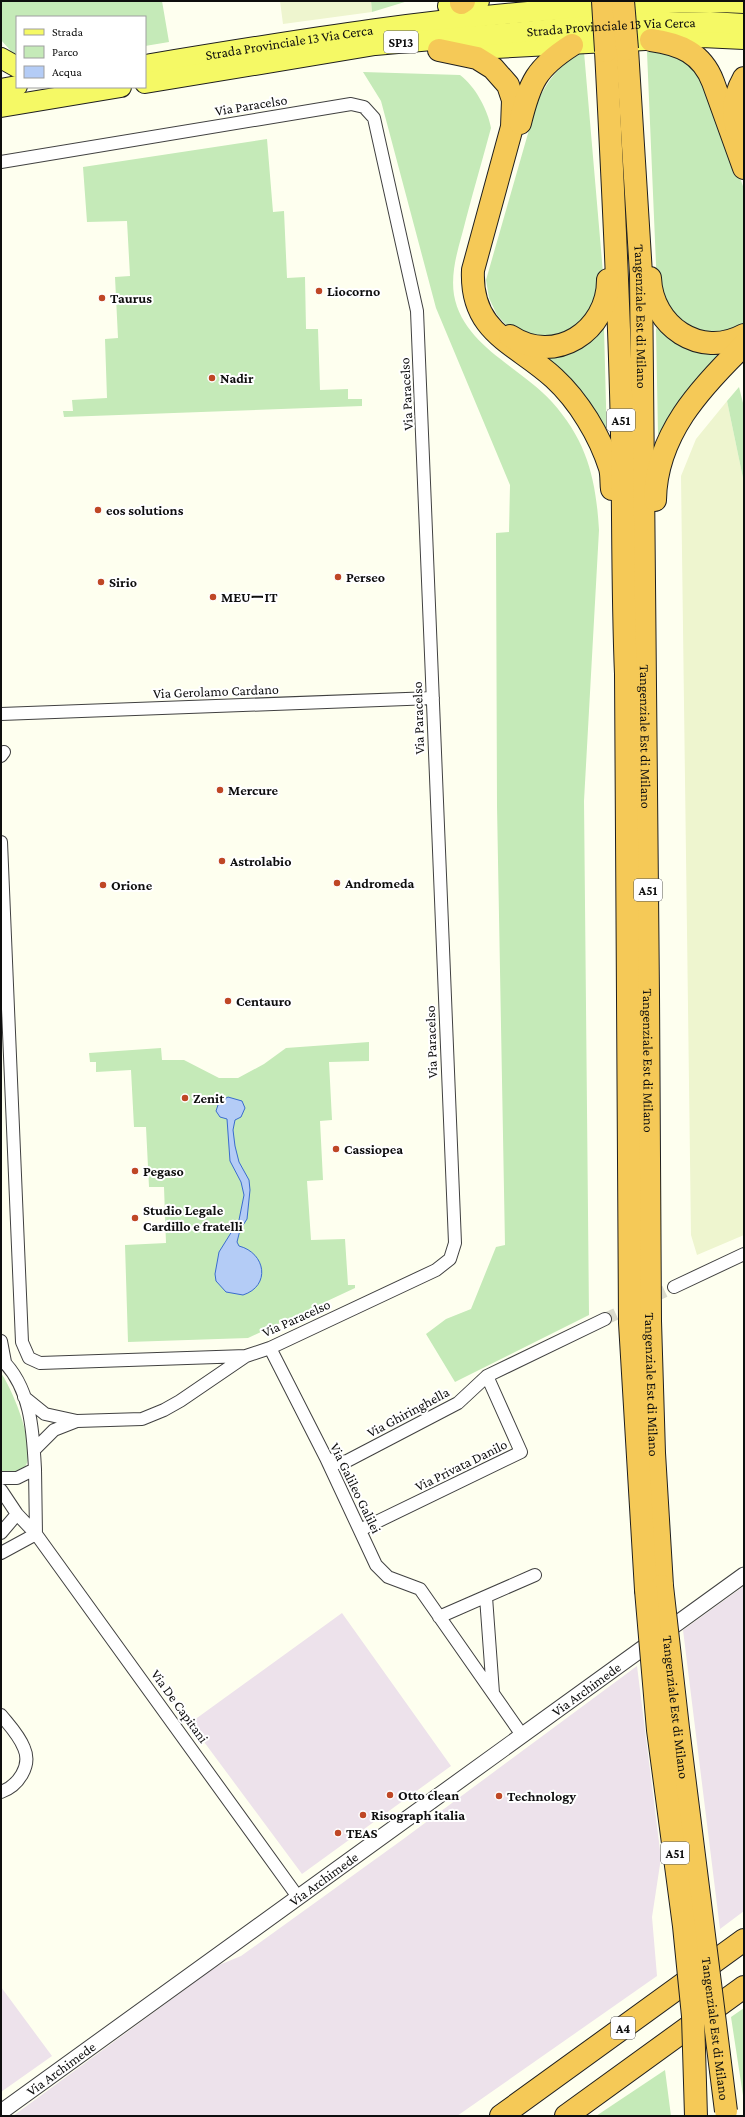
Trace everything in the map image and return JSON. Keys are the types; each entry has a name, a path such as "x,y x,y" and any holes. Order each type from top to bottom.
{"highway":[{"name":"Tangenziale Est di Milano","path":"603,1 617,242 621,394 623,599 626,674 630,1323 654,1588 678,1728 727,2113"},
{"name":"Tangenziale Est di Milano","path":"623,1 641,274 645,596 650,1321 654,1453 654,1588 658,1730 684,1926 691,1994 696,2116"},
{"path":"651,40 679,45 697,58 706,68 713,82 744,168"},
{"path":"572,46 546,63 532,84 525,103 480,271 482,297 490,314 495,322 512,337 532,345 557,345 579,336 596,322 604,306 608,290 608,264 617,242"},
{"path":"440,50 471,56 482,60 494,68 504,78 511,92 514,108 512,127 475,261 473,280 475,299 489,326 560,385 582,412 592,428 610,468 613,532 623,599"},
{"path":"744,78 736,97 734,112 744,147"},
{"path":"636,195 647,218 651,292 660,313 678,332 697,341 723,343 744,335"},
{"path":"645,596 653,566 656,486 664,453 674,430 695,397 715,374 744,345"},
{"name":"A4","path":"501,2116 744,1940"},
{"path":"566,2116 744,1987"}],"main road":[{"path":"322,37 407,14 468,2"},
{"name":"Strada Provinciale 13 Via Cerca","path":"146,65 416,23 513,13 689,2 744,3"},
{"name":"Strada Provinciale 13 Via Cerca","path":"146,83 375,44 579,27 673,23 744,24"},
{"path":"288,59 377,52 572,46 702,38 744,39"},
{"path":"1,58 16,66"},
{"path":"1,89 16,86"},
{"path":"1,107 115,88"}],"street":[{"name":"Via Paracelso","path":"1,162 350,104 364,106 374,118 417,311 455,1243 450,1260 436,1270 270,1348 246,1356 40,1362 29,1358 22,1342 1,842"},
{"name":"Via Gerolamo Cardano","path":"1,714 433,698"},
{"path":"674,1287 744,1254"},
{"name":"Via Ghiringhella","path":"326,1458 337,1463 347,1461 458,1404 487,1376 605,1319"},
{"path":"1,1341 3,1361 24,1397 31,1418 35,1469 36,1534 1,1552"},
{"name":"Via Galileo Galilei","path":"270,1348 326,1458 376,1565 388,1577 420,1589 522,1735"},
{"path":"24,1397 45,1414 78,1421 142,1419 164,1410 180,1401 246,1356"},
{"name":"Via Privata Danilo","path":"360,1530 521,1452 487,1376"},
{"path":"34,1449 54,1430 78,1421"},
{"path":"1,1478 17,1478 35,1469"},
{"name":"Via De Capitani","path":"1,1490 17,1514 36,1534 298,1897"},
{"path":"1,1533 17,1514"},
{"path":"439,1618 536,1575"},
{"name":"Via Archimede","path":"1,2112 744,1575"},
{"path":"486,1597 493,1694"},
{"path":"1,1715 17,1735 25,1749 26,1764 22,1776 15,1784 1,1792"}],"shaded area":[{"path":"744,1586 744,1911 720,1929 683,1630"},
{"path":"342,1613 451,1766 302,1874 190,1723"},
{"path":"637,1666 661,1858 652,1917 657,1976 457,2116 13,2116 206,1974 219,1965 241,1956 402,1840"},
{"path":"1,1987 52,2056 1,2092"}],"green space":[{"path":"1,1 162,1 169,42 146,46 146,16 16,16 16,57 1,40"},
{"path":"280,1 371,1 372,12 283,24"},
{"path":"371,1 408,1 372,12"},
{"path":"671,51 697,69 709,91 744,189 744,327 706,335 676,320 657,288 647,52"},
{"path":"584,52 603,273 586,323 548,340 510,329 497,315 489,298 486,280 537,102 556,72"},
{"path":"363,72 460,75 471,85 484,106 491,128 454,266 454,295 460,313 469,328 481,342 539,389 552,402 574,431 588,462 598,511 599,530 584,801 589,1315 455,1382 426,1334 446,1319 471,1309 496,1247 505,1245 497,806 496,533 509,532 510,485 436,308 381,101"},
{"path":"267,139 273,212 284,211 287,278 305,277 306,329 318,329 320,390 348,389 348,399 362,399 362,406 64,417 63,411 73,411 72,400 107,398 105,339 118,338 115,277 130,276 127,221 87,222 83,167"},
{"path":"604,328 607,443 544,361 547,357 597,335"},
{"path":"656,328 674,340 726,351 661,435 658,434"},
{"path":"739,387 744,407 744,483 727,401"},
{"path":"727,401 744,483 744,1235 697,1255 691,1235 681,476 696,439"},
{"path":"369,1042 369,1061 329,1062 332,1120 320,1121 323,1180 307,1181 311,1240 345,1239 348,1285 355,1285 355,1288 248,1338 128,1342 125,1245 166,1243 164,1187 149,1187 146,1127 134,1127 131,1070 96,1072 96,1062 90,1062 89,1053 161,1048 162,1060 184,1060 219,1078 238,1078 264,1064 286,1048"},
{"path":"1,1373 18,1408 24,1424 27,1440 28,1454 26,1465 19,1472 12,1474 7,1474 1,1471"},
{"path":"744,2008 744,2102 731,2017"},
{"path":"665,2070 671,2116 596,2116"}],"water":[{"path":"228,1097 242,1101 245,1108 241,1117 235,1120 233,1130 239,1162 249,1180 250,1190 247,1219 240,1230 237,1242 239,1246 255,1255 260,1262 262,1270 258,1285 252,1291 243,1295 226,1292 216,1281 215,1274 219,1252 239,1220 244,1195 241,1182 230,1161 227,1119 220,1117 216,1111 219,1102"}],"tunnel":[{"path":"605,1319 674,1287"}],"place":[{"name":"Liocorno","path":"319,291"},
{"name":"Taurus","path":"102,298"},
{"name":"Nadir","path":"212,378"},
{"name":"eos solutions","path":"98,510"},
{"name":"Perseo","path":"338,577"},
{"name":"Sirio","path":"101,582"},
{"name":"MEUーIT","path":"213,597"},
{"name":"Mercure","path":"220,790"},
{"name":"Astrolabio","path":"222,861"},
{"name":"Andromeda","path":"337,883"},
{"name":"Orione","path":"103,885"},
{"name":"Centauro","path":"228,1001"},
{"name":"Zenit","path":"185,1098"},
{"name":"Cassiopea","path":"336,1149"},
{"name":"Pegaso","path":"135,1171"},
{"name":"Studio Legale Cardillo e fratelli","path":"135,1218"},
{"name":"Otto clean","path":"390,1795"},
{"name":"Technology","path":"499,1796"},
{"name":"Risograph italia","path":"363,1815"},
{"name":"TEAS","path":"338,1833"}]}
